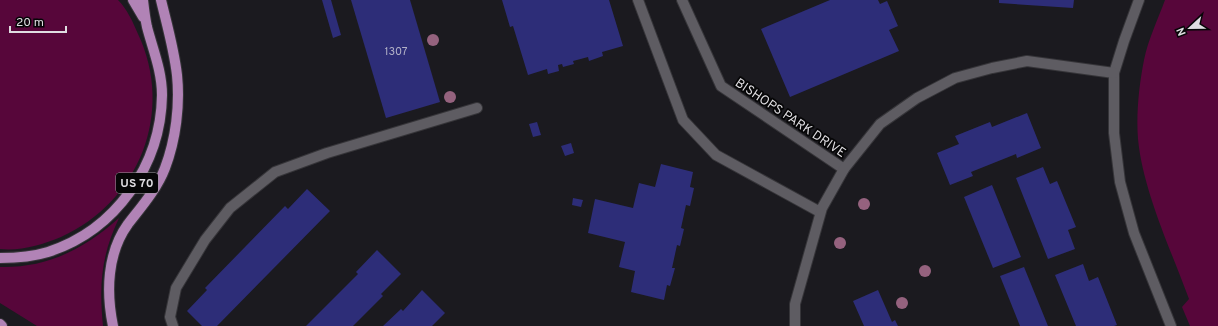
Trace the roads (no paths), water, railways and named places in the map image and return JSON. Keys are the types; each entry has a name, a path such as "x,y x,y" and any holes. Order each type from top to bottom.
{"main road":[{"name":"US 70","path":"0,258 31,256 48,252 77,239 92,230 109,215 130,193 141,176 150,158 156,139 162,95 157,57 147,26 133,0"},
{"path":"143,0 147,26"},
{"path":"113,326 109,295 110,267 116,248 120,237 153,191 165,169 172,142 176,115 177,75 162,0"}],"street":[{"path":"638,0 683,120 716,154 820,212"},
{"name":"BISHOPS PARK DRIVE","path":"682,0 720,86 844,170"},
{"path":"1139,0 1114,73 1114,133 1120,182 1134,233 1171,326"},
{"path":"795,326 795,304 820,212 844,170 880,124 917,98 956,78 992,68 1027,61 1114,73"},
{"path":"173,326 170,317 176,288 205,240 230,208 275,172 327,153 477,108"}]}
